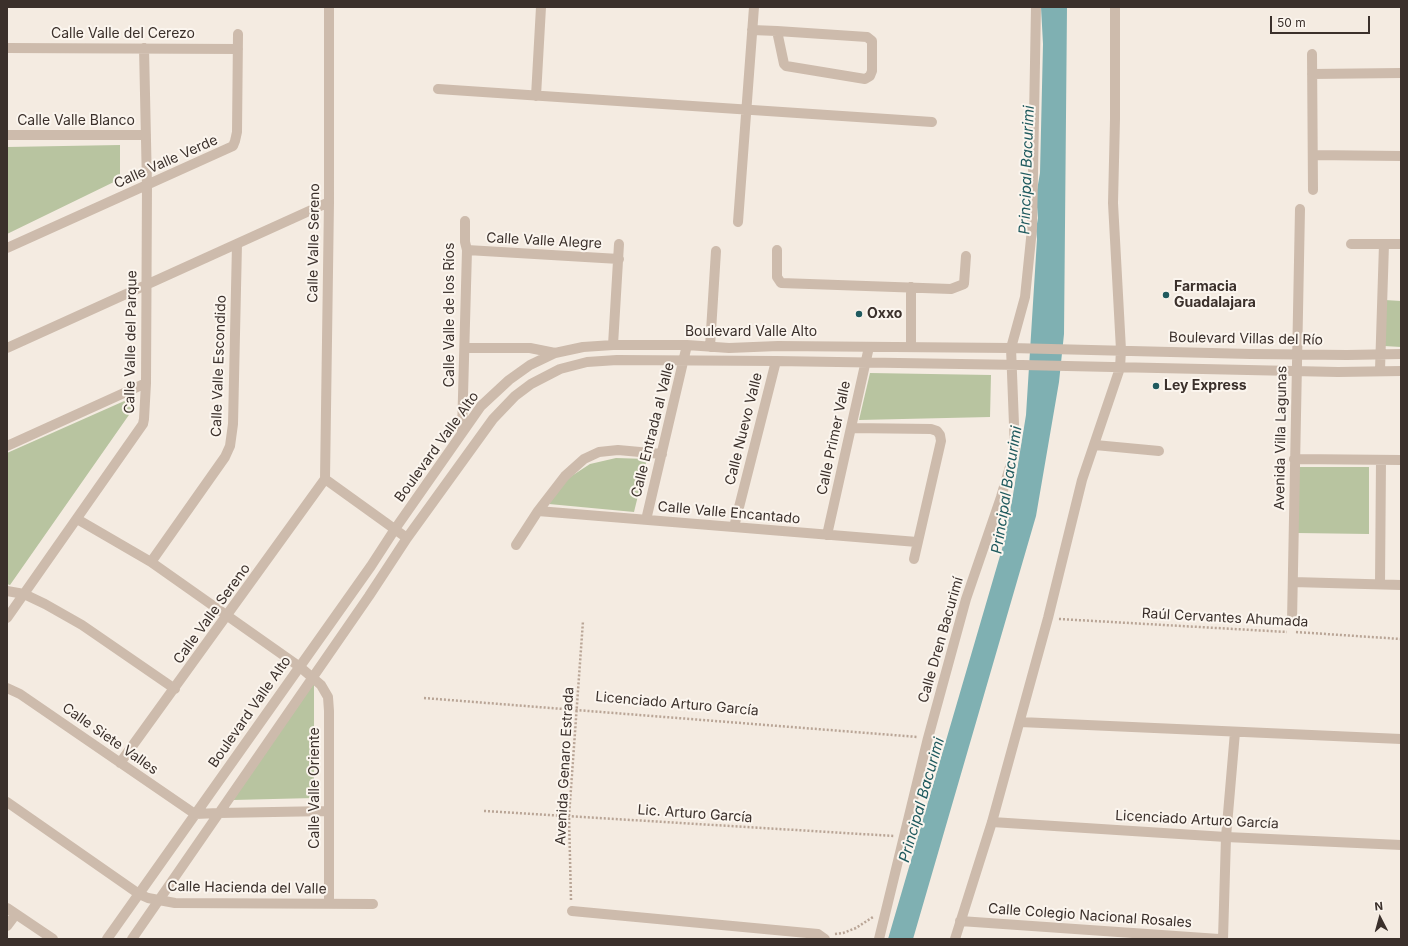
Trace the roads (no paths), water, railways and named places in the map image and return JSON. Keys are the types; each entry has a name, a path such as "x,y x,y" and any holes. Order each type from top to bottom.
{"street":[{"name":"Calle Valle Sereno","path":"120,763 175,689 325,479 329,202 329,7"},
{"path":"536,96 541,7"},
{"path":"738,222 754,7"},
{"name":"Calle Dren Bacurimí","path":"879,939 928,738 966,599 1001,497 1015,450 1016,349 1025,297 1032,229 1036,7"},
{"path":"954,939 992,822 1020,722 1048,618 1082,480 1120,368 1121,350 1113,203 1115,7"},
{"path":"752,30 777,31 867,37 870,38 872,41 872,71 870,76 865,79 786,66 784,64 777,31"},
{"name":"Calle Valle Verde","path":"7,248 233,146 237,132 238,34"},
{"name":"Calle Valle del Cerezo","path":"7,48 238,49"},
{"name":"Calle Valle del Parque","path":"7,618 143,424 146,383 147,186 144,48"},
{"path":"1312,54 1313,190"},
{"path":"1312,74 1401,73"},
{"path":"438,89 932,122"},
{"name":"Calle Valle Blanco","path":"7,135 146,135"},
{"path":"1313,155 1401,156"},
{"path":"7,348 329,202"},
{"name":"Avenida Villa Lagunas","path":"1292,620 1300,209"},
{"name":"Calle Valle de los Ríos","path":"462,432 467,250 465,242 465,221"},
{"name":"Calle Valle Escondido","path":"151,562 225,457 230,446 233,424 237,244"},
{"path":"613,345 619,244"},
{"path":"1351,244 1401,244"},
{"path":"1380,370 1384,244"},
{"name":"Calle Valle Alegre","path":"467,250 618,259"},
{"path":"776,250 777,277 781,284 951,289 964,284 966,256"},
{"path":"710,347 716,251"},
{"path":"911,287 911,347"},
{"name":"Boulevard Valle Alto","path":"107,939 371,566 481,406 509,380 530,365 554,353 583,347 613,345 687,345 729,348 778,346 911,347 1090,351"},
{"name":"Calle Entrada al Valle","path":"646,520 687,345"},
{"name":"Calle Primer Valle","path":"827,535 869,347"},
{"path":"465,348 530,348 554,353"},
{"name":"Boulevard Villas del Río","path":"1090,351 1121,350 1297,355 1401,354"},
{"name":"Boulevard Valle Alto","path":"132,939 220,813 407,538 493,419 515,396 531,384 560,369 587,362 617,360 1092,366 1297,372"},
{"name":"Calle Nuevo Valle","path":"734,527 776,361"},
{"path":"1297,372 1380,370 1401,371"},
{"path":"7,446 146,383"},
{"path":"851,428 931,429 937,431 940,435 942,441 917,542 914,560"},
{"path":"1095,445 1159,451"},
{"path":"516,545 538,511 565,476 584,459 599,452 618,450 662,454"},
{"path":"1294,459 1401,460"},
{"path":"1380,584 1381,460"},
{"path":"325,479 407,538"},
{"name":"Calle Valle Encantado","path":"538,511 917,542"},
{"name":"Calle Valle Oriente","path":"77,519 151,562 300,667 321,685 328,697 329,904"},
{"path":"1292,582 1401,585"},
{"path":"7,591 24,594 82,625 175,689"},
{"name":"Calle Siete Valles","path":"7,688 20,694 195,814"},
{"path":"1020,722 1401,739"},
{"path":"1223,939 1226,837 1235,732"},
{"name":"Calle Hacienda del Valle","path":"7,802 139,894 148,898 175,903 373,904"},
{"path":"195,814 328,811"},
{"name":"Licenciado Arturo García","path":"992,822 1226,837 1401,845"},
{"path":"7,926 11,911 53,939"},
{"path":"572,912 822,937"},
{"name":"Calle Colegio Nacional Rosales","path":"960,922 1219,939"}],"water":[{"path":"1041,7 1067,7 1064,334 1059,382 1036,516 913,939 888,939 1002,549 1012,501 1026,415 1037,239 1036,229 1038,218 1036,196 1040,173 1043,44"}],"place":[{"name":"Farmacia Guadalajara","path":"1166,295"},
{"name":"Oxxo","path":"859,314"},
{"name":"Ley Express","path":"1156,386"}],"water label":[{"name":"Principal Bacurimi","path":"1027,170"},
{"name":"Principal Bacurimi","path":"1007,490"},
{"name":"Principal Bacurimi","path":"922,800"}]}
